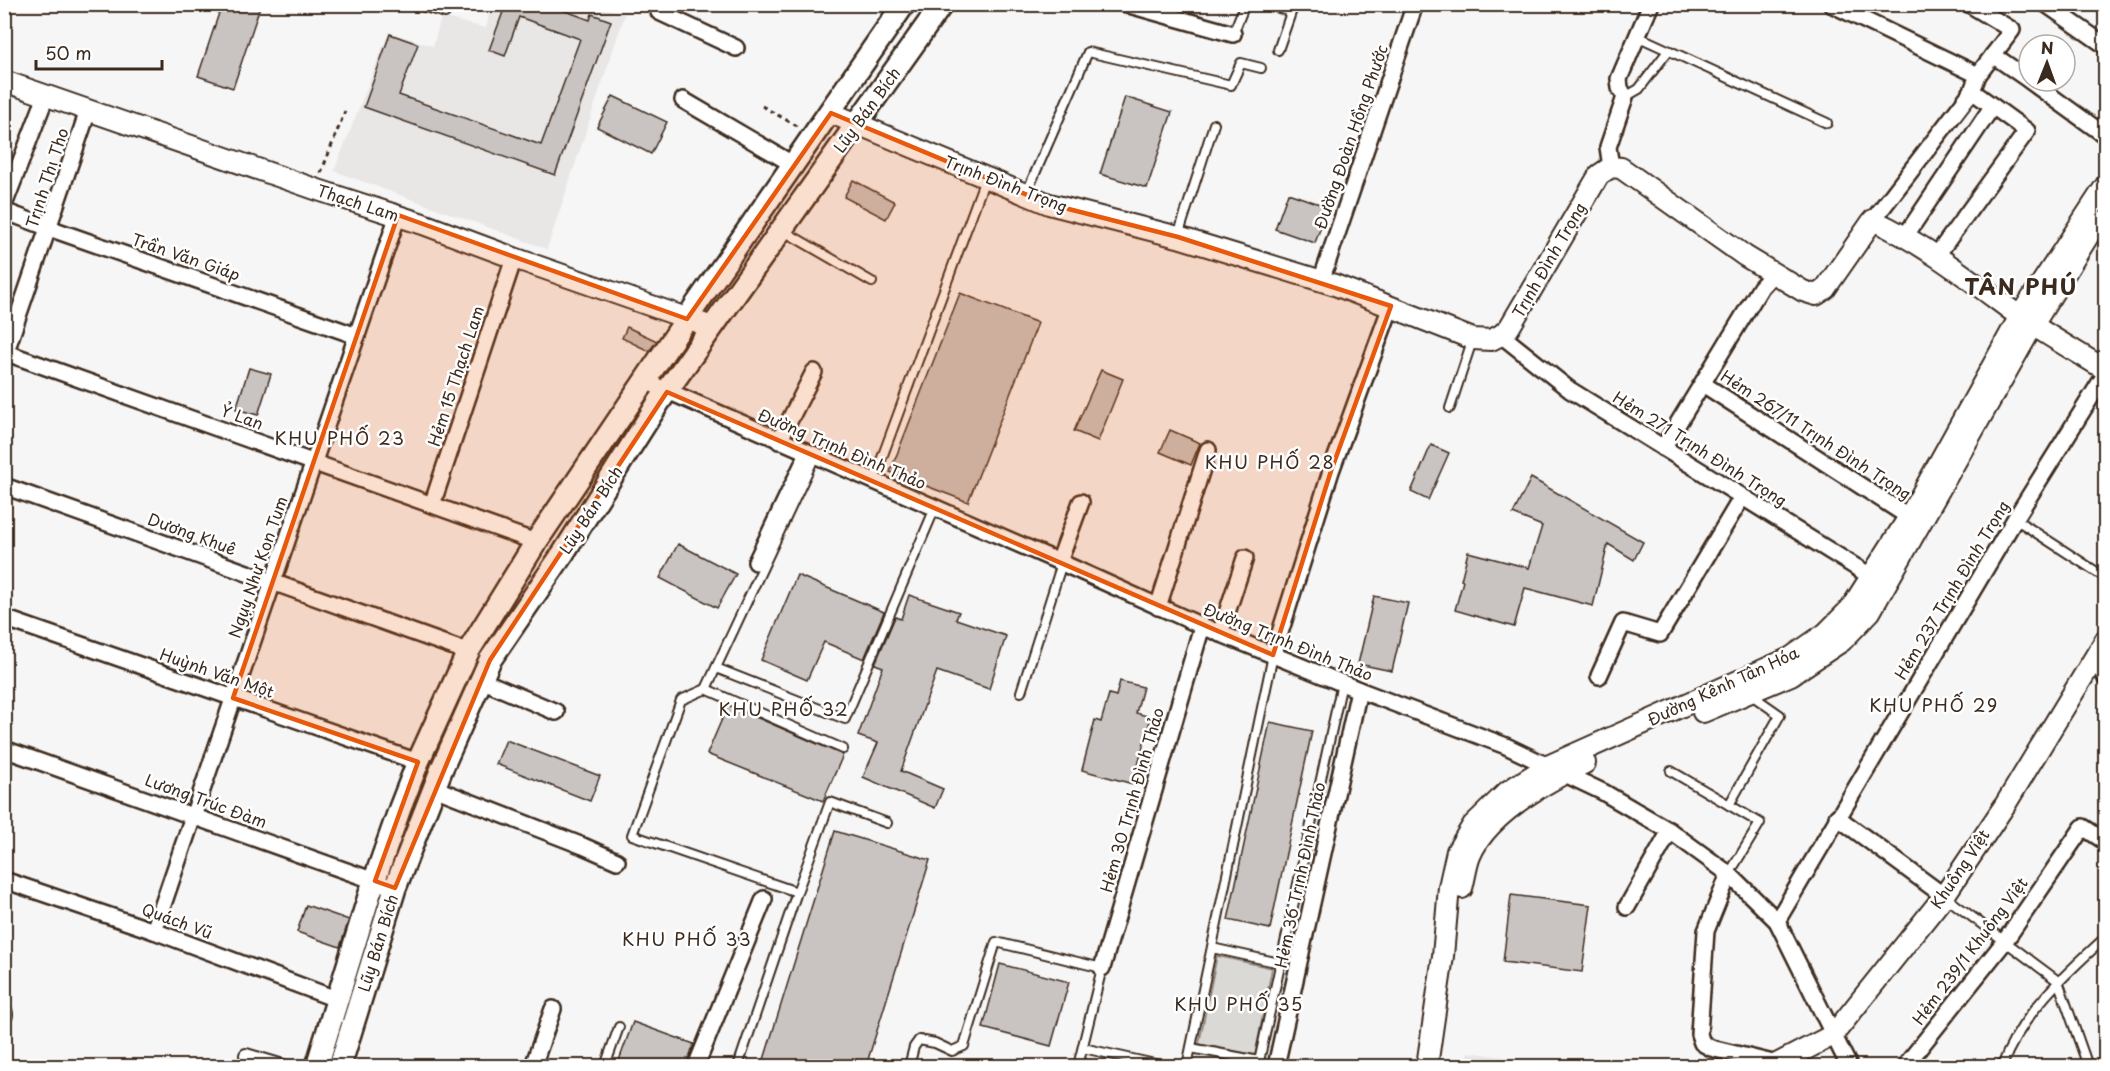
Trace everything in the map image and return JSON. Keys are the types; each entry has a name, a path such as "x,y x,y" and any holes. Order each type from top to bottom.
{"main road":[{"name":"Lũy Bán Bích","path":"317,1066 336,999 417,762 468,652 536,542 904,4"},
{"name":"Lũy Bán Bích","path":"339,1066 395,888 434,788 490,660 564,552 667,392 942,4"}],"street":[{"path":"1126,4 1233,34"},
{"name":"Đường Đoàn Hồng Phước","path":"1321,281 1415,4"},
{"path":"1651,4 1619,79 1620,88 1625,97 1608,147 1611,166 1621,168 1773,274 1803,291 1816,295 1825,290 1873,220 1972,92 1978,75 2012,30 1969,4"},
{"path":"1831,4 1978,75"},
{"path":"2046,4 2106,46"},
{"path":"656,5 659,12 736,48"},
{"path":"1993,55 2017,72"},
{"name":"Thạch Lam","path":"4,81 315,189 398,215 712,327"},
{"path":"1937,255 2027,131 1972,92"},
{"path":"2046,93 2106,136"},
{"path":"4,205 46,96"},
{"path":"683,100 794,165"},
{"path":"1906,235 1992,107"},
{"name":"Trịnh Thị Tho","path":"5,354 88,111"},
{"name":"Trịnh Đình Trọng","path":"831,113 1049,204 1178,237 1321,281 1473,339 1491,339 1501,335 1515,319 1599,175 1611,166"},
{"name":"Đường Kênh Tân Hóa","path":"1440,1066 1462,889 1470,856 1484,834 1516,802 1556,769 1603,754 1791,675 1842,641 1870,612 1879,581 1909,517 2106,185"},
{"name":"Đường Kênh Tân Hóa","path":"1426,1066 1443,956 1449,887 1457,851 1473,825 1508,791 1790,658 1827,633 1879,581 2027,320 2106,209"},
{"name":"Trần Văn Giáp","path":"4,211 357,336"},
{"name":"Ngụy Như Kon Tum","path":"154,931 398,215"},
{"path":"1873,220 1906,235 1937,255 2027,320 2106,371"},
{"name":"Hẻm 15 Thạch Lam","path":"432,505 514,258"},
{"path":"1663,448 1761,287 1773,274"},
{"path":"1273,655 1331,471 1391,306"},
{"name":"Hẻm 271 Trịnh Đình Trọng","path":"1501,335 1570,390 1879,581"},
{"name":"Ỷ Lan","path":"5,354 536,542"},
{"name":"Hẻm 237 Trịnh Đình Trọng","path":"1777,921 2015,519 2106,371"},
{"path":"779,441 814,372"},
{"name":"Đường Trịnh Đình Thảo","path":"645,381 1061,562 1202,626 1359,690 1506,746 1603,792 1670,831 1729,874 1777,921 1849,1066"},
{"name":"Hẻm 267/11 Trịnh Đình Trọng","path":"1703,384 1909,517"},
{"path":"1158,607 1208,450"},
{"path":"756,562 812,455"},
{"name":"Dương Khuê","path":"4,486 468,652"},
{"path":"1599,676 1623,623 1660,634 1742,497"},
{"path":"1061,562 1081,502"},
{"path":"1221,634 1245,558"},
{"name":"Huỳnh Văn Một","path":"4,618 417,762"},
{"name":"Hẻm 30 Trịnh Đình Thảo","path":"1102,968 1202,626"},
{"name":"Khuông Việt","path":"1777,1065 1833,1035 1944,896 2005,805 2106,639"},
{"path":"2094,657 2106,678"},
{"path":"481,680 556,712"},
{"name":"Hẻm 36 Trịnh Đình Thảo","path":"1276,1066 1359,690"},
{"name":"Lương Trúc Đàm","path":"4,749 395,888"},
{"path":"434,788 617,861"},
{"path":"1837,817 1944,896"},
{"name":"Hẻm 239/1 Khuông Việt","path":"1905,1066 2005,941 2083,827 2106,842"},
{"path":"1628,907 1670,831"},
{"path":"1729,874 1706,931 1699,1034 1702,1043 1711,1048 1777,1065"},
{"name":"Quách Vũ","path":"4,879 154,931 336,999"},
{"path":"696,1066 764,898"},
{"path":"533,1066 553,1009"},
{"path":"246,1055 283,1066"}],"lane":[{"path":"415,4 445,13 447,4"},
{"path":"1233,34 1245,4"},
{"path":"1267,4 1293,8 1278,50"},
{"path":"1637,36 1827,123"},
{"path":"1625,97 1639,89 1668,51"},
{"path":"1025,195 1088,52 1231,85 1241,63 1261,68"},
{"path":"1178,237 1214,124"},
{"path":"873,482 985,178"},
{"path":"781,229 872,282"},
{"path":"1450,408 1473,339"},
{"path":"797,892 632,835 681,700 706,689 812,455"},
{"path":"716,668 845,719 934,508"},
{"path":"2015,519 2106,578"},
{"path":"1021,692 1061,562"},
{"path":"1187,1066 1273,655"},
{"path":"1191,1048 1259,1064 1342,683"},
{"path":"706,689 843,749"},
{"path":"1729,805 1780,715 1748,693"},
{"path":"1671,771 1760,824 1729,874"},
{"path":"738,1066 830,802 887,823"},
{"path":"1944,896 2058,981 2088,1066"},
{"path":"2002,1066 2032,1011 2058,981 2106,937"},
{"path":"909,1066 914,1047 919,1040 935,1043 952,1051 964,1046 996,942 1102,968"},
{"path":"1212,948 1280,963"},
{"name":"Hẻm 30 Trịnh Đình Thảo","path":"1078,1066 1102,968"},
{"path":"605,1066 619,1028"},
{"path":"1083,1048 1164,1066"}],"path":[{"path":"762,106 814,136"},
{"path":"315,189 345,111"}],"highlighted area":[{"path":"831,113 1049,204 1178,237 1391,306 1331,471 1273,655 667,392 490,660 395,888 375,881 418,762 233,698 398,215 687,319"}],"shaded area":[{"path":"491,5 591,5 625,14 547,249 334,171 389,32 433,46 441,17 486,28"},
{"path":"1217,956 1272,968 1255,1055 1199,1044"},
{"path":"1468,1052 1573,1066 1466,1066"}],"building":[{"path":"222,4 261,4 233,88 198,76"},
{"path":"488,4 547,4 590,20 592,14 611,21 555,175 364,107 390,34 418,44 399,95 541,145 580,39 519,17 505,56 489,50 503,12"},
{"path":"613,96 667,122 651,154 597,127"},
{"path":"1125,97 1172,112 1147,188 1100,174"},
{"path":"853,180 895,202 886,219 844,197"},
{"path":"1288,193 1328,207 1315,243 1275,229"},
{"path":"960,293 1038,323 968,502 890,472"},
{"path":"627,327 657,341 649,351 622,338"},
{"path":"249,368 271,374 258,415 236,409"},
{"path":"1101,370 1123,379 1098,441 1074,431"},
{"path":"1170,430 1200,443 1191,465 1160,452"},
{"path":"1431,445 1449,453 1428,500 1411,492"},
{"path":"1531,478 1643,542 1634,560 1608,544 1593,606 1525,588 1514,627 1455,610 1468,552 1529,568 1542,526 1513,514"},
{"path":"678,544 736,574 717,608 660,578"},
{"path":"797,575 884,612 864,659 824,642 807,680 761,660"},
{"path":"909,595 959,612 956,619 1006,636 989,689 937,671 901,771 943,789 935,808 863,777 878,743 858,736 883,667 875,664 895,617 901,619"},
{"path":"1374,596 1408,603 1392,671 1358,664"},
{"path":"1120,681 1143,687 1136,713 1151,717 1133,784 1082,770 1095,720 1101,722 1109,694 1116,696"},
{"path":"728,705 843,755 823,801 707,754"},
{"path":"1270,722 1312,731 1270,929 1228,920"},
{"path":"506,740 600,776 590,801 496,764"},
{"path":"835,831 930,860 866,1066 762,1066"},
{"path":"1511,895 1591,905 1582,972 1503,962"},
{"path":"306,905 349,920 340,947 297,932"},
{"path":"1000,964 1069,982 1051,1046 983,1028"},
{"path":"633,1022 694,1044 686,1066 617,1066"}],"district":[{"name":"TÂN PHÚ","path":"2021,287"},
{"name":"KHU PHỐ 23","path":"340,439"},
{"name":"KHU PHỐ 28","path":"1270,463"},
{"name":"KHU PHỐ 29","path":"1934,706"},
{"name":"KHU PHỐ 32","path":"784,710"},
{"name":"KHU PHỐ 33","path":"687,940"},
{"name":"KHU PHỐ 35","path":"1239,1005"}]}
